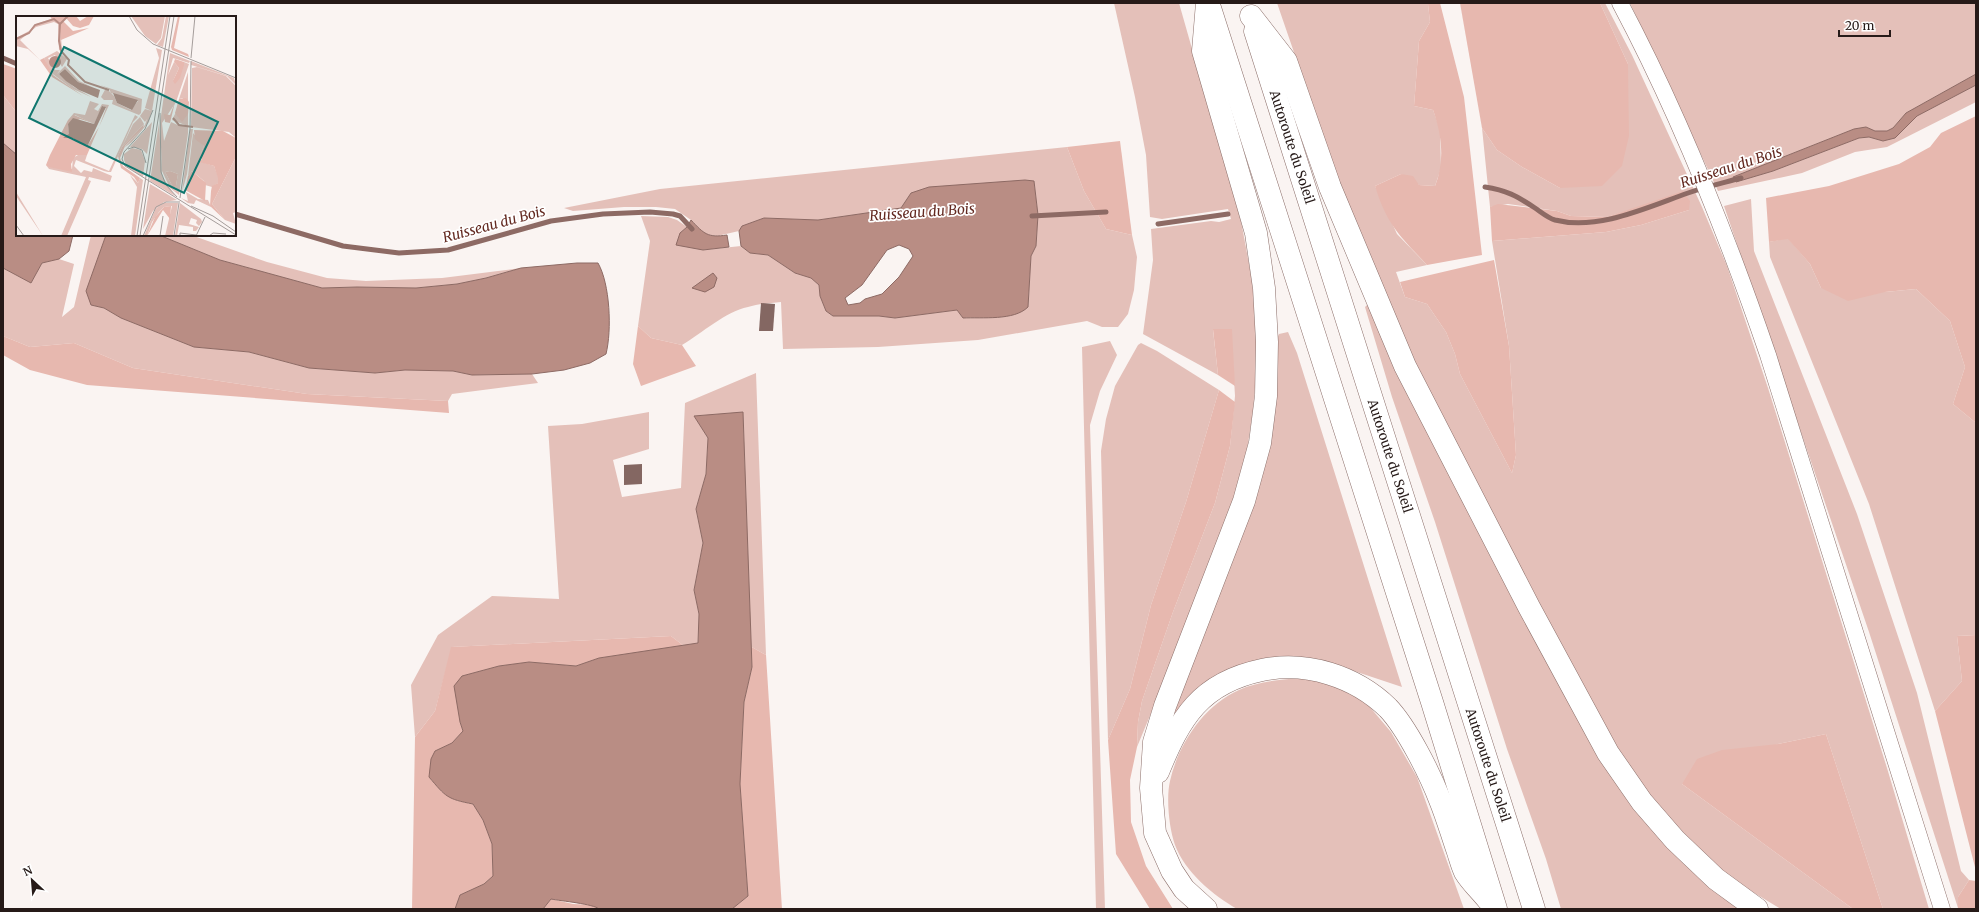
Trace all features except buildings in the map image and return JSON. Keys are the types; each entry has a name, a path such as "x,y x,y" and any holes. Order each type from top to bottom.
{"highway":[{"path":"1206,909 1184,888 1172,871 1162,852 1156,833 1151,788 1154,742 1165,706 1244,501 1260,443 1266,396 1267,342 1264,288 1256,233 1203,50 1208,3"},
{"path":"1208,3 1428,687 1496,909"},
{"path":"1249,10 1286,61 1330,188 1405,366 1525,600 1608,753 1642,802 1675,840 1716,879 1757,909"},
{"name":"Autoroute du Soleil","path":"1249,10 1534,909"},
{"path":"1151,788 1180,723 1195,705 1212,690 1231,679 1276,667 1302,668 1327,672 1368,692 1388,709 1404,731 1421,759 1440,800 1465,871 1496,909"}],"street":[{"path":"1620,3 1702,178 1741,275 1768,355 1942,909"}],"shaded area":[{"path":"1114,3 1179,3 1241,221 1252,280 1258,350 1253,411 1245,463 1227,519 1181,641 1137,747 1138,722 1142,701 1173,612 1215,503 1230,446 1235,396 1231,329 1213,330 1218,375 1143,334 1153,260 1151,229 1211,221 1219,222 1231,219 1228,209 1162,219 1150,217 1146,155"},
{"path":"1277,3 1429,3 1430,22 1419,41 1414,106 1433,110 1440,129 1441,168 1435,186 1419,185 1401,174 1375,186 1397,234 1427,265 1396,272 1405,297 1427,304 1446,332 1455,354 1460,374 1512,473 1516,455 1509,346 1492,241 1606,232 1641,225 1689,210 1643,206 1607,217 1571,216 1557,211 1508,204 1490,207 1482,128 1497,150 1522,167 1560,188 1628,64 1600,3 1605,3 1632,55 1702,207 1727,266 1768,388 1887,768 1929,909 1883,909 1826,734 1778,744 1682,784 1853,909 1781,909 1746,888 1713,864 1646,793 1609,740 1427,394 1348,209"},
{"path":"1429,3 1440,3 1464,97 1482,255 1427,265 1395,229 1384,211 1375,186 1401,174 1413,176 1419,185 1435,186 1438,177 1441,148 1439,129 1433,110 1414,106 1419,41 1430,22"},
{"path":"1460,3 1600,3 1628,64 1629,136 1622,166 1602,186 1560,188 1522,167 1497,150 1482,128"},
{"path":"1630,3 1976,3 1976,74 1906,113 1893,128 1887,131 1875,131 1866,127 1854,129 1733,177 1736,182 1773,171 1859,138 1869,137 1883,141 1895,138 1917,116 1976,85 1976,102 1887,147 1855,152 1802,173 1718,191"},
{"path":"3,64 16,69 16,112 3,95"},
{"path":"3,95 16,112 16,154 3,143"},
{"path":"1976,116 1976,423 1953,404 1965,367 1950,321 1916,289 1885,292 1848,301 1821,288 1810,264 1788,239 1769,242 1766,198 1829,186 1899,164 1930,147 1941,133"},
{"path":"1120,141 1132,235 1106,229 1084,191 1067,147"},
{"path":"1067,147 1084,191 1106,229 1132,235 1137,257 1134,290 1128,314 1118,327 1102,327 1087,321 978,340 878,347 783,349 781,302 756,305 731,313 682,345 651,338 638,326 650,241 641,216 668,217 677,220 687,227 680,233 703,250 741,246 750,253 768,255 795,273 811,278 819,285 820,296 826,311 833,316 879,316 895,318 957,310 963,318 985,317 1028,307 1031,256 1036,246 1038,215 1034,181 911,193 901,208 818,220 764,218 742,226 739,231 717,236 704,234 691,220 675,209 656,207 624,207 573,211 564,208 660,189"},
{"path":"1683,191 1690,201 1689,210 1641,225 1606,232 1492,241 1490,207 1498,204 1557,211 1571,216 1607,217"},
{"path":"1751,199 1754,251 1857,514 1917,693 1961,871 1969,880 1958,897 1958,908 1869,632 1724,206"},
{"path":"91,236 106,236 101,250 91,305 104,308 121,318 194,347 249,352 309,368 375,373 405,370 453,371 472,375 532,374 538,383 452,394 448,401 307,394 133,368 74,343 30,347 3,336 3,268 31,283 42,263 59,259 74,264 62,317 74,307"},
{"path":"161,236 194,236 267,262 327,278 366,281 442,278 521,268 486,278 457,284 416,288 322,288 220,260"},
{"path":"1788,238 1810,264 1821,288 1885,292 1916,289 1950,321 1965,367 1953,404 1976,423 1976,635 1957,636 1962,681 1935,711 1869,504 1770,257 1769,242"},
{"path":"1494,260 1509,346 1516,455 1512,473 1460,374 1455,354 1446,332 1427,304 1405,297 1400,282"},
{"path":"1370,302 1609,765 1749,909 1561,909 1546,859 1507,749 1435,522 1392,397 1365,307"},
{"path":"638,326 651,338 682,345 696,366 641,386 633,364"},
{"path":"1213,329 1232,329 1235,386 1218,375"},
{"path":"1288,332 1297,353 1402,687 1327,662 1267,660 1169,727 1200,641 1274,345 1279,334"},
{"path":"3,336 30,347 74,343 133,368 307,394 448,401 449,413 87,385 30,370 3,355"},
{"path":"1110,341 1117,355 1100,391 1090,425 1105,909 1096,909 1082,347"},
{"path":"1141,343 1157,351 1219,390 1186,502 1151,605 1130,689 1108,740 1101,451 1106,419 1115,386 1138,345"},
{"path":"756,373 766,655 750,646 743,413 694,416 708,438 706,474 696,509 703,543 694,590 699,614 698,643 684,646 671,636 452,647 435,711 415,737 411,685 438,635 492,596 559,599 548,426 582,424 649,412 649,449 613,460 622,497 681,488 685,403"},
{"path":"1219,390 1235,402 1230,446 1215,503 1173,612 1142,701 1138,722 1137,747 1130,780 1131,822 1146,866 1173,909 1150,909 1116,854 1108,740 1130,689 1151,605 1186,502"},
{"path":"1976,635 1976,871 1935,711 1962,681 1957,636"},
{"path":"671,636 684,646 599,658 576,666 529,662 499,666 462,676 460,722 463,731 452,743 435,751 429,777 448,796 458,801 473,804 483,820 492,844 493,876 484,884 460,895 455,909 412,909 415,737 435,711 451,647"},
{"path":"750,646 766,655 782,909 732,909 748,896 740,784 744,702 752,667"},
{"path":"1298,678 1321,681 1352,694 1369,706 1391,732 1417,777 1464,909 1237,909 1209,890 1186,864 1175,845 1173,838 1168,796 1174,767 1186,741 1203,716 1226,697 1239,690 1260,683"},
{"path":"1826,734 1883,909 1853,909 1682,784 1697,759 1722,750 1778,744"},
{"path":"1969,880 1976,881 1976,909 1958,909 1958,897"},
{"path":"551,899 573,904 595,905 599,909 543,909"}],"water":[{"path":"1976,74 1976,85 1917,116 1895,138 1883,141 1869,137 1859,138 1773,171 1736,182 1733,177 1854,129 1866,127 1875,131 1887,131 1893,128 1906,113"},
{"path":"3,143 16,154 16,236 73,236 69,251 59,259 42,263 31,283 3,268"},
{"path":"1025,180 1034,181 1038,215 1036,246 1031,256 1028,307 1015,314 997,317 963,318 957,310 895,318 879,316 833,316 826,311 820,296 819,285 811,278 795,273 768,255 750,253 741,246 739,231 742,226 764,218 818,220 901,208 911,193 929,187","holes":["899,245 909,249 913,256 899,277 882,294 865,299 860,303 848,305 845,298 862,285 887,250"]},
{"path":"691,220 699,229 707,234 715,236 727,235 729,247 703,250 676,245 680,233 687,227"},
{"path":"106,236 161,236 220,260 322,288 416,288 457,284 486,278 521,268 577,263 598,263 605,283 609,307 608,344 606,354 590,363 564,370 532,374 472,375 453,371 405,370 375,373 309,368 249,352 194,347 121,318 104,308 91,305 86,291"},
{"path":"713,273 717,278 714,287 705,292 692,288"},
{"path":"743,412 752,667 744,702 740,784 748,896 732,909 599,909 584,904 551,899 543,909 455,909 460,895 484,884 493,876 492,844 483,820 473,804 452,799 439,789 429,777 431,759 435,751 452,743 463,731 454,686 462,676 499,666 529,662 576,666 599,658 698,643 699,614 694,590 703,543 696,509 706,474 708,438 694,416"}],"waterway":[{"name":"Ruisseau du Bois","path":"3,58 16,64"},
{"name":"Ruisseau du Bois","path":"1485,187 1511,194 1555,220 1571,223 1605,220 1623,216 1694,191 1741,178"},
{"name":"Ruisseau du Bois","path":"236,214 343,246 399,253 448,250 551,221 603,214 650,212 673,214 680,216 692,229"},
{"name":"Ruisseau du Bois","path":"1032,216 1106,212"},
{"name":"Ruisseau du Bois","path":"1158,224 1228,214"}]}
